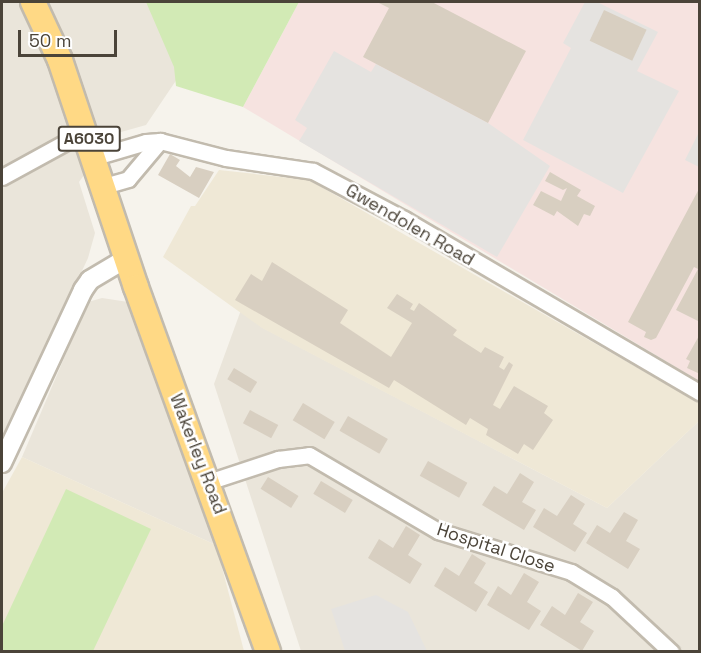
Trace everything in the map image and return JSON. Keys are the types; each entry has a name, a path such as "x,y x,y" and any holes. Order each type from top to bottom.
{"highway":[{"name":"A6030","path":"33,2 60,60 95,157 127,258"},
{"name":"Wakerley Road","path":"127,258 268,651"}],"street":[{"path":"2,177 86,131"},
{"name":"Gwendolen Road","path":"95,157 146,141 160,141 226,158 314,171 404,219 699,393"},
{"path":"104,186 128,179 160,141"},
{"path":"2,463 83,290 90,280 127,258"},
{"name":"Hospital Close","path":"208,482 284,457 309,455 438,531 571,572 612,597 671,651"}],"shaded area":[{"path":"2,2 229,2 146,125 114,134 79,182 95,233 88,258 2,442"},
{"path":"299,2 699,2 699,381 243,107"},
{"path":"585,2 597,2 658,32 637,71 679,91 623,193 523,140 571,48 563,43"},
{"path":"334,51 371,72 376,64 488,123 550,166 497,257 299,141 307,128 295,120"},
{"path":"699,132 700,167 685,160"},
{"path":"219,170 309,180 699,403 699,421 607,508 262,328 163,257 191,206 195,206"},
{"path":"102,298 128,302 178,430 216,545 22,457 88,302"},
{"path":"241,310 263,328 607,508 699,421 699,651 301,651 214,384"},
{"path":"22,457 216,545 244,651 2,652 2,493"},
{"path":"376,595 408,612 427,651 345,651 331,609"}],"green space":[{"path":"146,2 299,2 243,107 176,86 174,67"},
{"path":"66,489 151,529 93,651 2,651 2,626"}],"building":[{"path":"377,2 432,2 526,51 488,123 363,57 389,8"},
{"path":"604,10 647,30 632,61 590,41"},
{"path":"170,154 180,160 176,166 190,177 196,167 214,172 199,198 158,175"},
{"path":"550,172 581,190 577,196 595,206 590,216 584,214 578,226 557,211 554,216 533,205 541,191 561,201 567,188 563,190 545,181"},
{"path":"700,187 700,322 676,310 698,269 694,267 656,338 651,340 644,337 646,332 628,322"},
{"path":"272,262 348,310 340,323 391,357 412,323 387,308 397,294 413,304 410,309 414,311 419,303 457,330 453,335 481,353 485,347 504,357 499,367 504,370 509,362 513,365 493,405 500,409 514,386 548,406 544,413 553,420 533,450 524,444 518,454 486,435 488,429 470,418 466,425 394,380 389,388 235,300 251,274 262,281"},
{"path":"700,334 700,374 687,368 690,361 686,359"},
{"path":"234,368 257,382 250,393 227,379"},
{"path":"303,403 335,422 324,439 293,420"},
{"path":"250,410 278,425 271,438 243,423"},
{"path":"348,416 388,439 379,454 340,431"},
{"path":"428,461 467,483 459,498 420,476"},
{"path":"520,473 534,482 522,502 536,510 524,530 482,505 494,486 507,494"},
{"path":"268,477 299,496 291,508 261,489"},
{"path":"321,481 353,500 345,513 313,494"},
{"path":"571,495 585,504 573,524 587,533 575,552 533,527 544,508 557,516"},
{"path":"624,512 638,520 626,541 640,549 628,569 586,543 597,525 610,533"},
{"path":"406,526 420,535 408,555 422,564 410,584 368,558 379,539 393,548"},
{"path":"472,554 486,563 474,583 488,592 476,612 434,586 445,567 459,576"},
{"path":"524,573 539,582 527,602 541,611 529,630 487,605 498,586 511,595"},
{"path":"578,593 593,602 580,622 594,631 582,651 540,625 552,606 565,615"}]}
